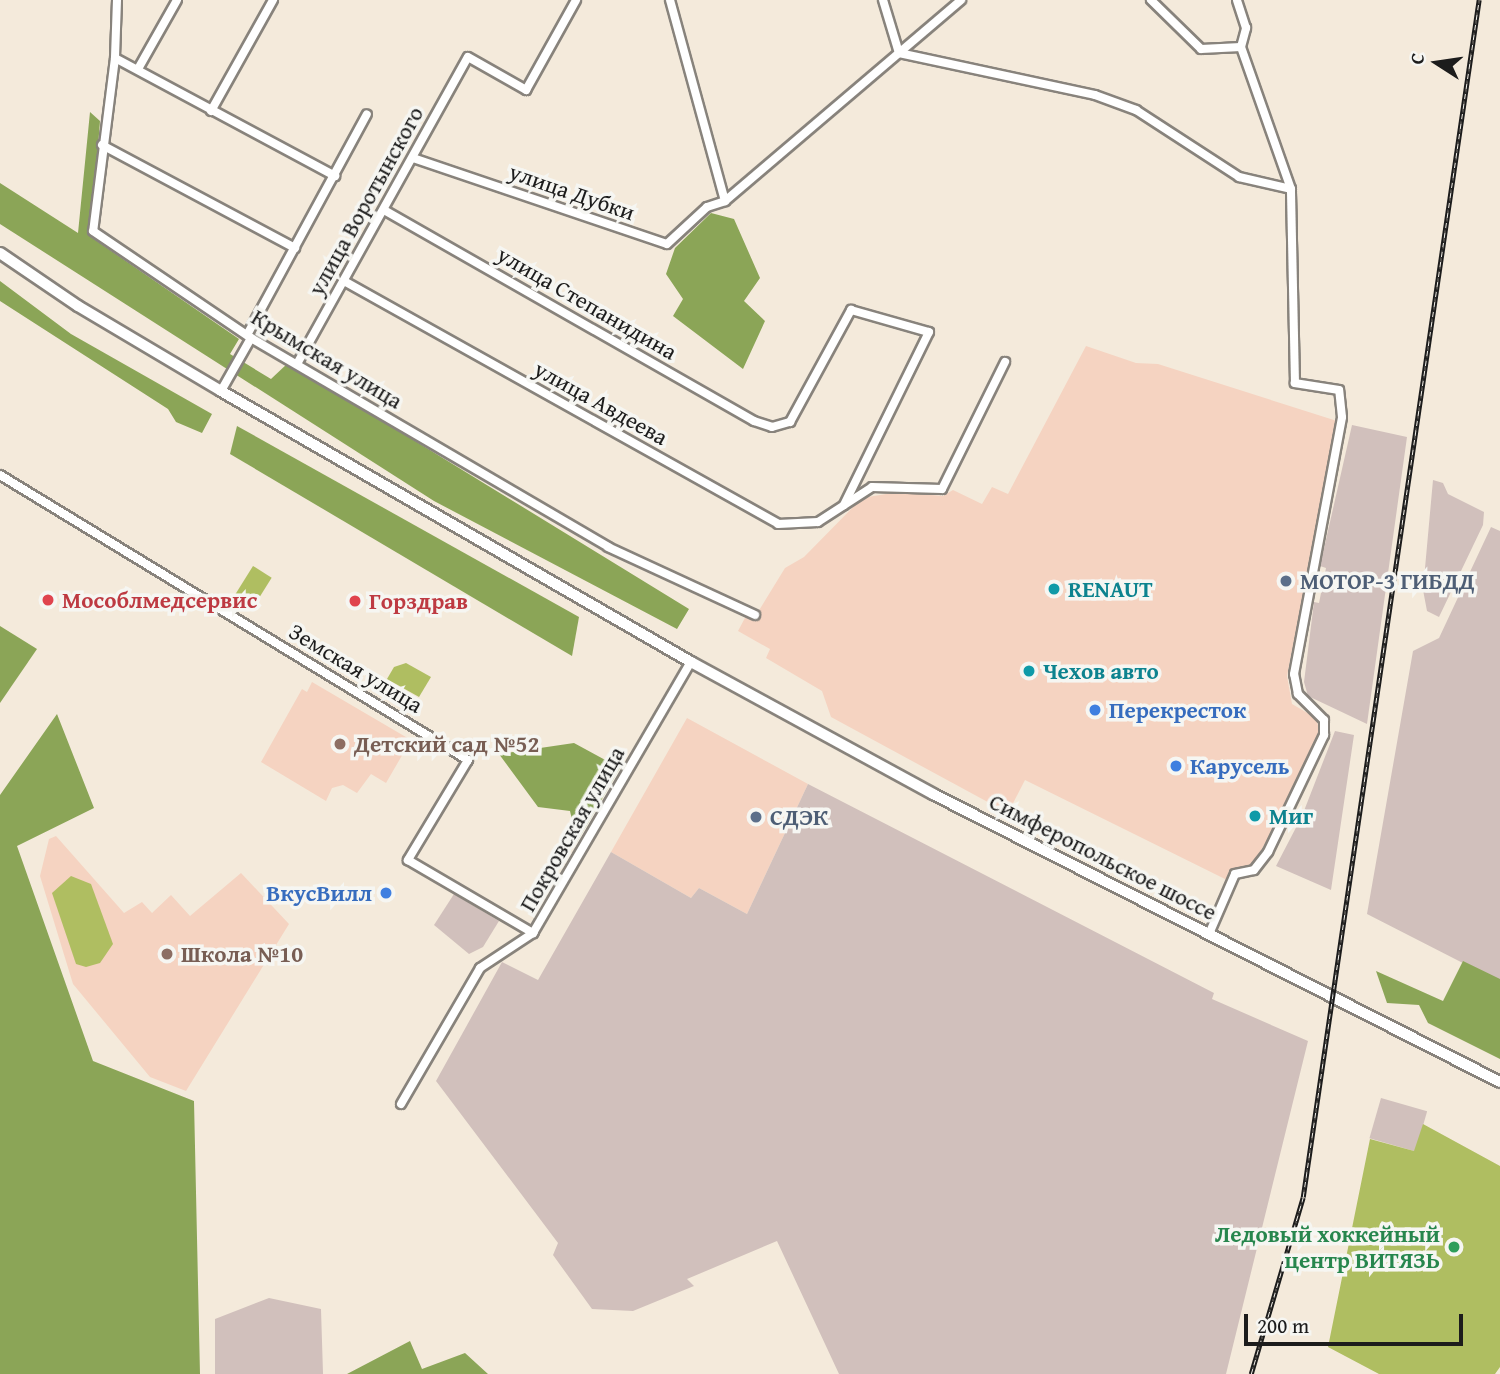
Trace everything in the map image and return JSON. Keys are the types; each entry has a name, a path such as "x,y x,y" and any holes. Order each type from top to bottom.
{"main road":[{"name":"Симферопольское шоссе","path":"0,253 78,306 221,391 691,662 933,794 1500,1082"}],"street":[{"name":"Крымская улица","path":"117,0 115,58 93,231 249,337 608,547 755,615"},
{"path":"138,69 177,0"},
{"path":"211,111 273,0"},
{"name":"улица Воротынского","path":"297,364 468,57 526,90 576,0"},
{"path":"670,0 725,201 961,0"},
{"path":"883,0 899,53"},
{"path":"1151,0 1201,49 1241,47"},
{"path":"1209,934 1235,874 1254,870 1268,852 1324,735 1324,720 1298,694 1294,674 1342,417 1339,390 1295,383 1291,189 1241,47 1246,28 1237,0"},
{"path":"899,53 1095,95 1136,110 1238,177 1291,189"},
{"path":"115,58 335,176"},
{"name":"улица Воротынского","path":"221,391 367,114"},
{"path":"103,145 295,248"},
{"name":"улица Дубки","path":"413,158 667,244 708,207 725,201"},
{"name":"улица Степанидина","path":"384,210 754,421 772,427 790,422 851,310 929,332 844,505"},
{"name":"улица Авдеева","path":"344,281 778,524 818,522 872,487 942,489 1005,362"},
{"name":"Земская улица","path":"0,475 468,760 408,860 533,933"},
{"name":"Покровская улица","path":"401,1104 481,968 533,933 691,662"}],"shaded area":[{"path":"1086,346 1136,363 1158,364 1337,421 1287,676 1292,704 1316,718 1322,740 1249,872 1227,880 1025,780 1008,813 831,717 822,691 766,658 770,649 738,631 746,616 755,617 785,568 804,557 862,498 898,492 943,496 953,490 982,504 992,487 1008,494"},
{"path":"1352,425 1407,437 1367,724 1308,696 1304,682 1314,602 1319,603 1326,568 1320,566"},
{"path":"1433,480 1443,483 1448,494 1484,512 1483,525 1439,617 1427,611 1423,590"},
{"path":"1491,527 1500,531 1500,982 1367,914 1413,651 1439,638"},
{"name":"Детский сад №52","path":"312,682 411,740 386,783 371,774 357,793 343,785 332,788 326,801 261,762 302,689 307,692"},
{"path":"687,718 808,784 747,914 699,888 691,898 611,852"},
{"path":"1335,731 1354,735 1331,890 1276,866 1302,816"},
{"path":"808,784 1214,993 1212,999 1308,1041 1226,1374 839,1374 777,1241 687,1279 694,1286 633,1311 592,1309 553,1255 558,1243 436,1081 502,962 538,980 611,852 691,898 699,888 747,914"},
{"name":"Школа №10","path":"56,836 124,913 142,902 152,913 171,895 190,916 241,873 289,924 186,1091 150,1077 73,984 40,876 49,839"},
{"path":"454,894 499,921 483,947 469,954 434,925"},
{"path":"1381,1098 1427,1111 1416,1152 1369,1138"},
{"path":"269,1298 321,1309 323,1374 215,1374 215,1319"}],"green space":[{"path":"90,112 100,121 91,237 239,339 230,354 271,379 288,363 689,609 677,629 434,501 0,224 0,183 78,233"},
{"path":"711,213 734,219 760,278 744,301 765,321 743,369 673,316 683,299 666,274 675,248"},
{"path":"0,281 71,334 212,414 202,433 176,422 168,409 0,301"},
{"path":"237,426 579,617 572,656 230,454"},
{"path":"253,566 272,578 252,610 233,598"},
{"path":"0,626 37,649 0,703"},
{"path":"406,663 431,677 419,697 387,679 394,667"},
{"path":"57,714 94,808 17,846 93,1061 194,1101 200,1374 0,1374 0,795"},
{"path":"574,743 620,768 577,842 570,811 538,807 499,754"},
{"path":"71,876 91,884 113,944 100,963 86,967 76,964 52,893"},
{"path":"1463,961 1500,979 1500,1059 1428,1023 1419,1005 1387,1003 1376,971 1443,1001"},
{"path":"1423,1124 1500,1166 1500,1367 1495,1374 1379,1374 1328,1347 1370,1139 1414,1151"},
{"path":"410,1341 422,1369 465,1353 488,1374 347,1374"}],"railway":[{"path":"1251,1374 1303,1197 1479,0"}],"place":[{"name":"МОТОР-3 ГИБДД","path":"1286,581"},
{"name":"RENAUT","path":"1054,589"},
{"name":"Мособлмедсервис","path":"48,600"},
{"name":"Горздрав","path":"355,601"},
{"name":"Чехов авто","path":"1029,671"},
{"name":"Перекресток","path":"1095,710"},
{"name":"Детский сад №52","path":"340,744"},
{"name":"Карусель","path":"1176,766"},
{"name":"Миг","path":"1255,816"},
{"name":"СДЭК","path":"756,817"},
{"name":"ВкусВилл","path":"386,893"},
{"name":"Школа №10","path":"167,954"},
{"name":"Ледовый хоккейный центр ВИТЯЗЬ","path":"1454,1247"}]}
